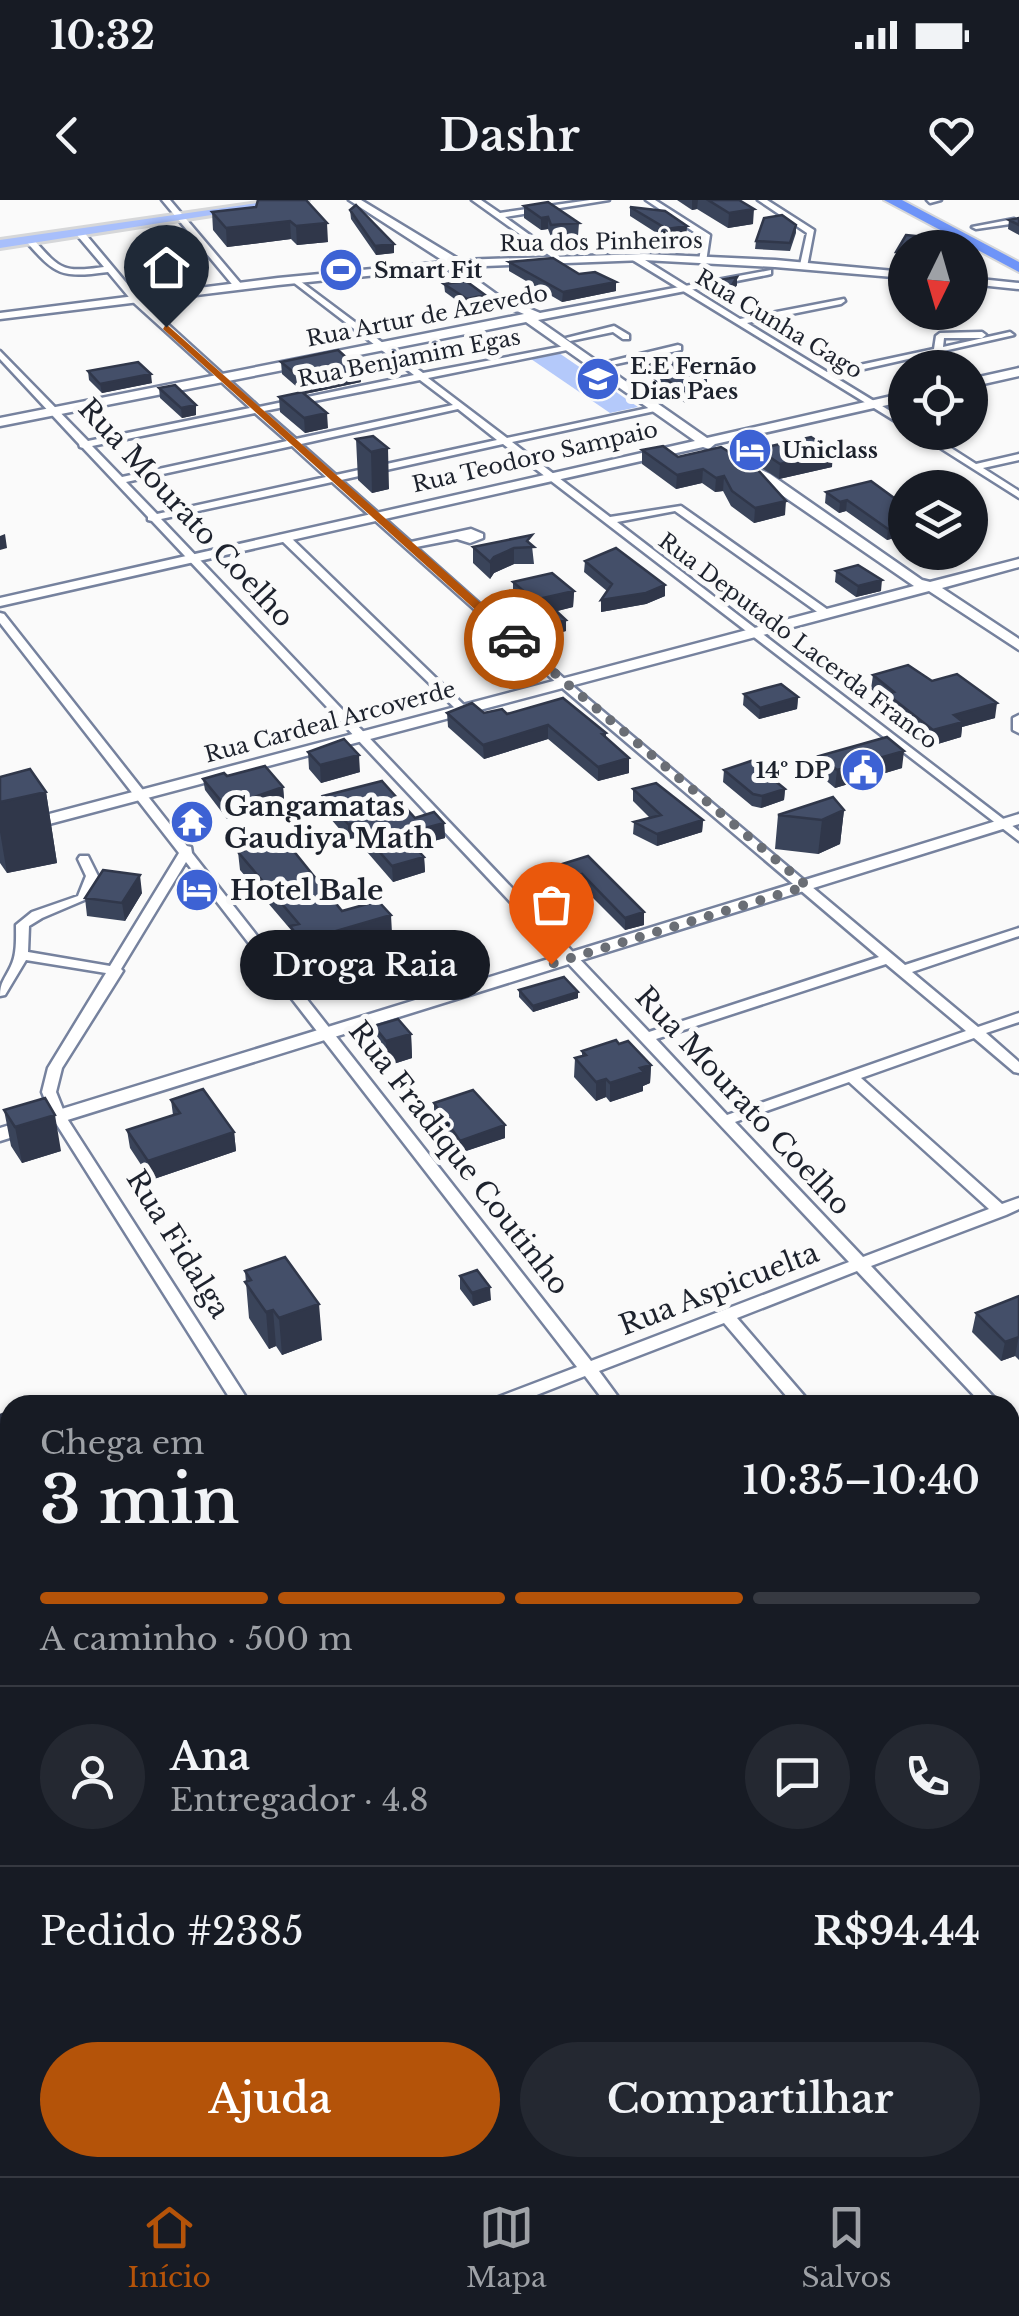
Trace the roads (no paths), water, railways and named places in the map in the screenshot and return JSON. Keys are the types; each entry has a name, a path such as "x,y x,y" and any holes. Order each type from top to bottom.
{"highway":[{"path":"892,200 932,200 970,224 1017,273"},
{"path":"892,200 1017,273"},
{"path":"930,222 940,216 970,224"}],"main road":[{"path":"0,235 242,200"},
{"path":"0,244 78,232 174,209 302,200"},
{"path":"354,200 456,264 490,294 530,315 655,408 711,440"},
{"path":"371,200 383,215"},
{"name":"Rua dos Pinheiros","path":"0,316 456,264 634,257 703,260 757,268"},
{"path":"804,265 888,273"},
{"name":"Rua Artur de Azevedo","path":"0,422 681,288 757,268 804,265"},
{"path":"988,278 1017,273"},
{"path":"568,342 607,363 922,587 1019,662"},
{"path":"988,378 1019,372"},
{"name":"Rua Teodoro Sampaio","path":"0,602 888,401"},
{"name":"Rua Cardeal Arcoverde","path":"0,832 1019,563"},
{"path":"922,587 1019,646"},
{"path":"0,1135 1011,821"}],"street":[{"path":"476,200 556,258"},
{"path":"498,216 605,200"},
{"path":"650,200 707,237 703,260"},
{"path":"762,200 811,232 804,265"},
{"path":"174,209 239,287"},
{"path":"970,224 1014,221"},
{"path":"78,232 136,300 564,684 1019,1069"},
{"path":"29,240 52,268 62,273 110,269"},
{"name":"Rua Cunha Gago","path":"634,257 888,413"},
{"name":"Rua Deputado Lacerda Franco","path":"296,280 607,521 1011,821 1019,837"},
{"path":"738,322 841,301"},
{"path":"604,321 626,337"},
{"name":"Rua Benjamim Egas","path":"83,445 422,376 614,328"},
{"path":"825,375 1015,335"},
{"path":"607,363 678,348"},
{"name":"Rua Mourato Coelho","path":"0,354 984,1395"},
{"path":"118,481 461,406"},
{"path":"152,518 655,408"},
{"path":"948,450 1019,494"},
{"path":"976,467 1019,456"},
{"path":"607,521 677,508 827,614"},
{"path":"410,545 460,535"},
{"path":"284,538 463,710"},
{"name":"Rua Fradique Coutinho","path":"0,616 608,1395"},
{"path":"1019,718 1019,730"},
{"path":"59,1116 49,1092 50,1081 186,850"},
{"path":"0,992 18,966 24,925 37,915 84,898 92,876 84,858"},
{"path":"904,970 1019,932"},
{"path":"21,955 116,970"},
{"path":"646,1038 890,958"},
{"path":"724,1121 1019,1017"},
{"path":"851,1076 1001,1211"},
{"name":"Rua Fidalga","path":"59,1116 237,1395"},
{"name":"Rua Aspicuelta","path":"520,1395 1019,1203"},
{"path":"726,1316 795,1395"}],"place":[{"name":"Smart Fit","path":"341,270"},
{"name":"E.E Fernão Dias Paes","path":"598,379"},
{"name":"Uniclass","path":"750,450"},
{"name":"14º DP","path":"863,770"},
{"name":"Gangamatas Gaudiya Math","path":"192,822"},
{"name":"Hotel Bale","path":"197,890"},
{"name":"Droga Raia","path":"551,964"}]}
